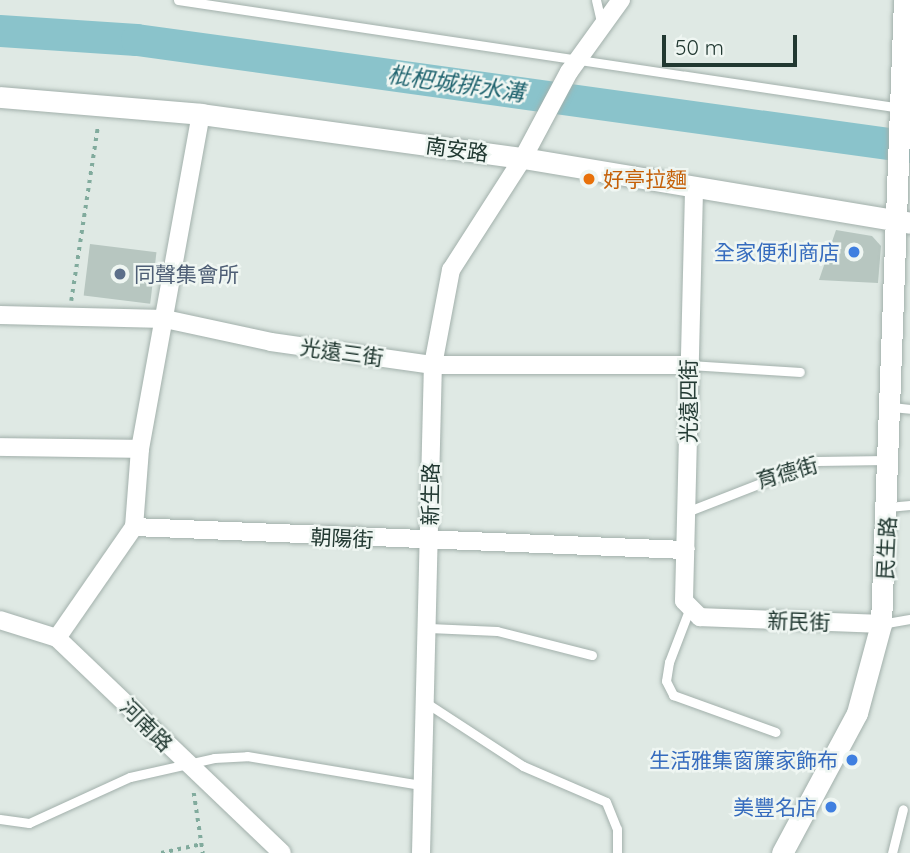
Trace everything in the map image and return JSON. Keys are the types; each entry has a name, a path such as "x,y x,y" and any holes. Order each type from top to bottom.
{"street":[{"path":"574,65 621,0"},
{"path":"904,0 904,112"},
{"name":"新生路","path":"421,853 421,785 428,704 433,365 452,270 523,158 574,65"},
{"name":"南安路","path":"0,97 201,114 523,158 694,191 901,219"},
{"name":"民生路","path":"782,853 857,713 881,624 891,460 901,408 904,112"},
{"path":"57,638 134,527 140,449 201,114"},
{"name":"光遠四街","path":"689,610 684,601 689,511 687,365 694,191"},
{"name":"光遠三街","path":"0,315 165,318 271,342 433,365 687,365"},
{"path":"0,447 140,449"},
{"name":"朝陽街","path":"134,527 429,543 686,550"},
{"name":"新民街","path":"689,610 700,617 881,624"},
{"name":"河南路","path":"0,620 57,638 282,853"}],"lane":[{"path":"178,0 574,65 904,112"},
{"path":"596,0 602,29"},
{"path":"687,365 800,372"},
{"name":"育德街","path":"689,511 817,461 891,460"},
{"path":"888,507 910,505"},
{"path":"689,610 669,662 666,681 673,695 776,732"},
{"name":"新民街","path":"881,624 910,619"},
{"path":"429,628 497,631 592,655"},
{"path":"428,704 523,766 606,802 617,828 617,853"},
{"path":"0,818 29,823 130,777 185,763 247,756 421,785"},
{"path":"892,853 903,809"}],"path":[{"path":"68,316 101,106"},
{"path":"203,779 193,794 203,853"},
{"path":"161,853 202,844"}],"building":[{"name":"全家便利商店","path":"836,230 872,236 881,246 878,283 819,280"},
{"name":"同聲集會所","path":"90,244 157,252 150,304 84,296"}],"waterway":[{"name":"枇杷城排水溝","path":"0,31 137,40 910,147"}],"place":[{"name":"好亭拉麵","path":"589,179"},
{"name":"全家便利商店","path":"854,252"},
{"name":"同聲集會所","path":"120,274"},
{"name":"生活雅集窗簾家飾布","path":"852,760"},
{"name":"美豐名店","path":"831,807"}]}
